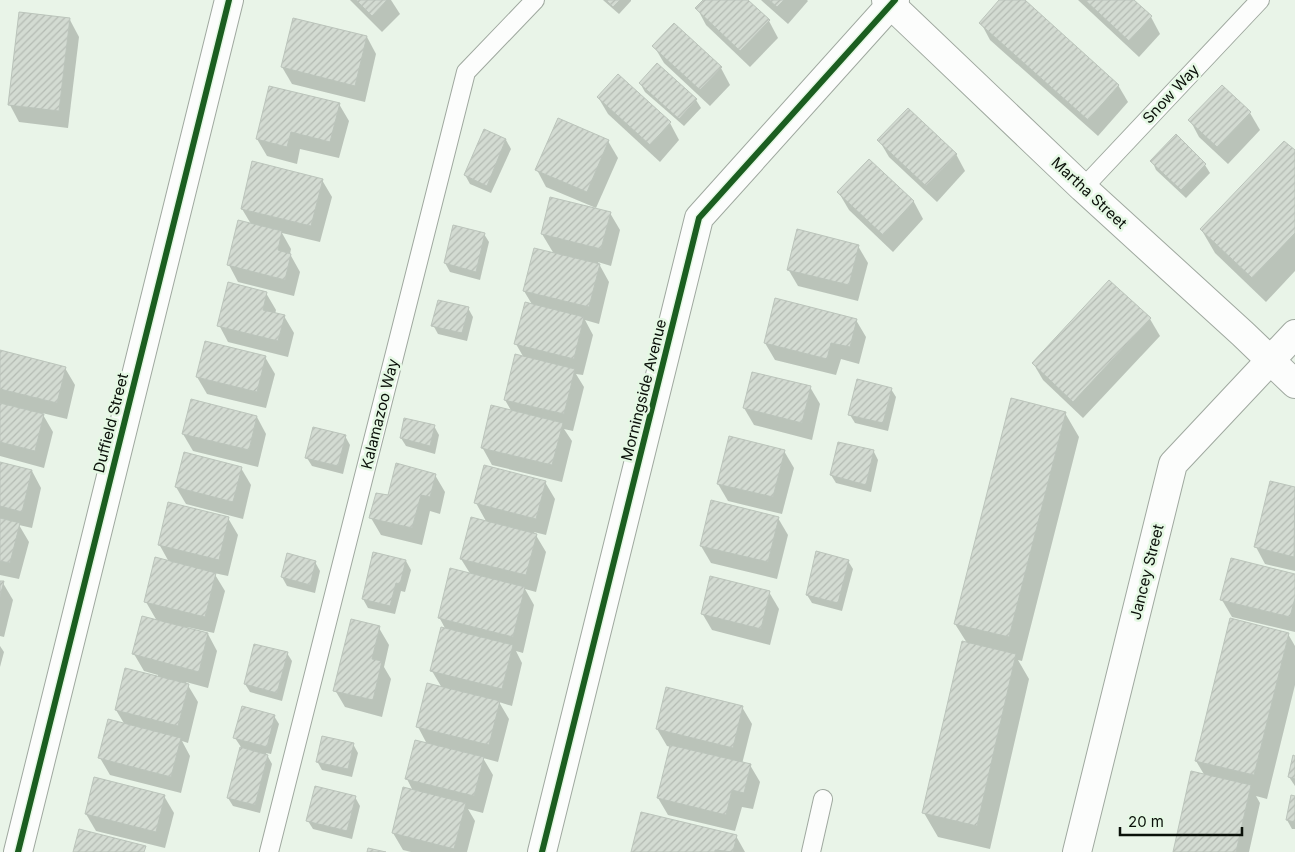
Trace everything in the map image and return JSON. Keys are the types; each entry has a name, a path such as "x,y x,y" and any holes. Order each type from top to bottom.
{"street":[{"name":"Duffield Street","path":"18,852 229,0"},
{"name":"Martha Street","path":"890,2 1083,188 1295,384"},
{"name":"Morningside Avenue","path":"542,852 699,218 890,2"},
{"name":"Jancey Street","path":"1077,852 1174,464 1295,334"}],"lane":[{"name":"Kalamazoo Way","path":"269,852 466,72 535,0"},
{"name":"Snow Way","path":"1083,188 1260,0"},
{"path":"811,852 823,799"}],"building":[{"path":"356,0 387,0 372,16"},
{"path":"606,0 620,0 613,7"},
{"path":"703,0 748,0 770,20 740,51 695,8"},
{"path":"769,0 784,0 777,7"},
{"path":"999,0 1025,0 1119,85 1088,120 979,23"},
{"path":"1085,0 1134,0 1152,16 1129,41"},
{"path":"19,12 70,18 59,111 8,105"},
{"path":"293,18 367,36 355,86 281,67"},
{"path":"674,23 722,67 700,90 652,46"},
{"path":"657,63 697,99 679,119 639,83"},
{"path":"618,74 671,122 650,145 597,97"},
{"path":"1222,85 1251,112 1217,147 1188,120"},
{"path":"269,86 340,103 330,142 291,132 287,147 256,139"},
{"path":"908,108 957,154 926,186 877,140"},
{"path":"558,118 609,140 587,192 535,170"},
{"path":"484,129 506,139 487,186 464,175"},
{"path":"1176,134 1206,164 1181,190 1150,161"},
{"path":"1284,141 1295,150 1295,233 1252,278 1200,229"},
{"path":"869,159 914,201 883,235 837,192"},
{"path":"252,161 323,179 311,226 241,209"},
{"path":"550,197 611,212 601,249 541,234"},
{"path":"238,220 282,231 278,250 291,254 285,280 227,265"},
{"path":"453,225 485,233 476,272 444,263"},
{"path":"797,229 859,245 849,285 787,270"},
{"path":"534,248 600,264 589,307 523,291"},
{"path":"1109,280 1151,318 1073,402 1032,363"},
{"path":"228,282 267,292 263,310 285,315 278,341 217,326"},
{"path":"775,298 857,319 850,347 831,343 827,359 764,343"},
{"path":"438,300 469,307 462,333 431,326"},
{"path":"525,302 584,317 574,359 514,344"},
{"path":"205,341 266,356 257,392 196,377"},
{"path":"0,350 66,367 57,403 0,389"},
{"path":"515,354 575,369 564,414 504,400"},
{"path":"752,372 811,386 802,423 743,408"},
{"path":"857,379 892,388 883,423 848,415"},
{"path":"1011,398 1066,412 1009,637 954,624"},
{"path":"191,399 257,416 249,450 182,434"},
{"path":"0,403 44,414 35,451 0,442"},
{"path":"491,405 563,423 552,465 481,448"},
{"path":"404,418 435,425 430,446 400,438"},
{"path":"313,427 346,435 338,466 305,458"},
{"path":"729,436 785,450 773,497 717,484"},
{"path":"838,442 874,450 866,485 830,475"},
{"path":"184,452 242,467 233,502 175,487"},
{"path":"0,462 32,470 22,512 0,506"},
{"path":"396,463 436,474 430,497 421,495 412,528 369,518 376,493 388,495"},
{"path":"484,465 546,481 536,519 474,503"},
{"path":"1270,481 1295,487 1294,557 1254,547"},
{"path":"711,500 779,517 768,562 700,546"},
{"path":"168,502 229,517 219,560 158,545"},
{"path":"471,517 537,534 526,575 460,559"},
{"path":"0,518 20,523 10,563 0,561"},
{"path":"816,551 849,560 838,603 806,595"},
{"path":"373,552 406,560 400,584 396,583 390,606 362,599"},
{"path":"287,553 316,561 310,585 281,577"},
{"path":"155,557 216,573 205,617 144,602"},
{"path":"1231,558 1295,574 1295,598 1290,617 1220,600"},
{"path":"450,568 525,587 513,637 438,618"},
{"path":"710,576 770,591 761,629 701,614"},
{"path":"0,581 4,581 0,597"},
{"path":"142,616 208,633 199,672 132,654"},
{"path":"1230,618 1289,633 1254,775 1195,761"},
{"path":"351,619 380,626 372,659 382,661 373,700 333,691"},
{"path":"441,627 513,645 502,689 430,671"},
{"path":"962,641 1016,654 977,826 922,813"},
{"path":"254,644 288,652 277,693 244,684"},
{"path":"125,668 189,684 178,726 115,710"},
{"path":"427,683 500,701 489,745 416,727"},
{"path":"666,687 743,706 733,748 656,729"},
{"path":"242,706 275,715 267,747 233,738"},
{"path":"108,719 181,738 171,777 98,758"},
{"path":"322,736 354,743 348,769 316,762"},
{"path":"415,740 484,757 474,796 405,779"},
{"path":"670,745 751,764 744,793 732,790 726,815 657,798"},
{"path":"240,747 268,755 255,805 227,798"},
{"path":"1293,755 1295,756 1295,779 1288,777"},
{"path":"1191,771 1251,785 1236,852 1173,852"},
{"path":"94,777 165,795 156,832 85,814"},
{"path":"315,786 356,796 347,831 306,821"},
{"path":"403,787 466,803 454,849 392,833"},
{"path":"1291,795 1295,796 1295,822 1286,820"},
{"path":"641,812 737,835 733,852 715,850 715,852 631,852"},
{"path":"79,829 146,846 144,852 73,852"},
{"path":"368,848 386,852 367,852"}],"cycle path":[{"path":"18,852 229,0"},
{"path":"542,852 699,218 895,0"}]}
